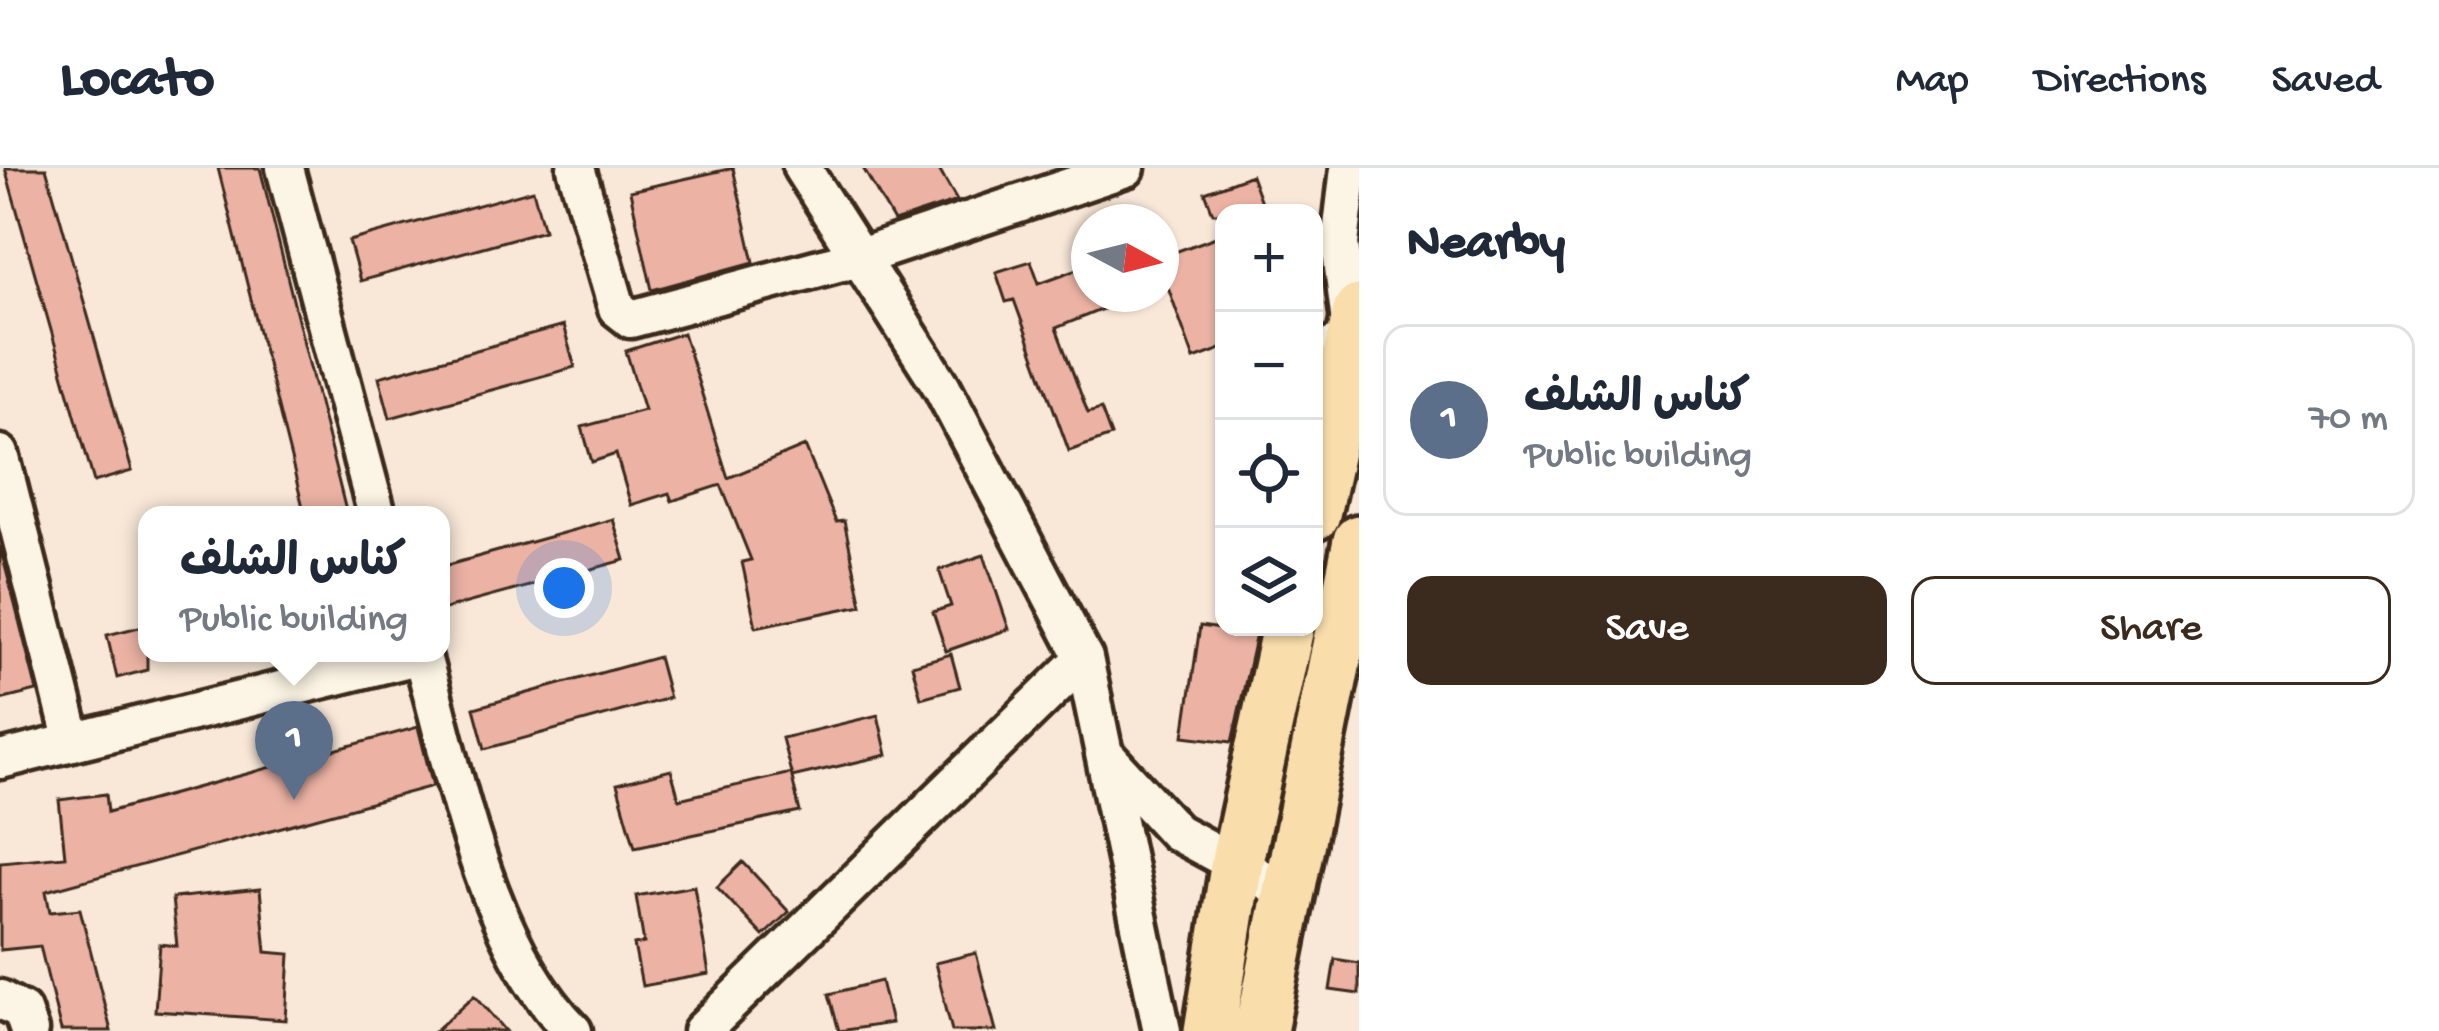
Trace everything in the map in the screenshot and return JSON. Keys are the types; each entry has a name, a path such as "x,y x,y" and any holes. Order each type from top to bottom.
{"highway":[{"path":"1323,456 1342,334"},
{"path":"1261,1031 1285,891 1359,541"},
{"path":"1210,1031 1237,861 1285,636"}],"street":[{"path":"285,168 375,506"},
{"path":"577,168 617,308 631,319 860,257 1126,168"},
{"path":"802,168 942,387 1084,658 1162,1031"},
{"path":"1342,334 1340,244 1349,168"},
{"path":"0,454 73,742"},
{"path":"702,1031 1084,658"},
{"path":"0,760 389,662"},
{"path":"423,662 465,808 518,958 533,988 573,1031"},
{"path":"1106,756 1161,820 1285,891"},
{"path":"0,999 22,1011 29,1031"}],"building":[{"path":"5,168 46,168 132,471 94,482"},
{"path":"218,168 260,168 345,506 303,506"},
{"path":"733,168 754,262 652,290 630,191"},
{"path":"863,168 938,168 957,201 894,222"},
{"path":"1251,175 1262,204 1215,204 1213,213 1205,192"},
{"path":"533,190 544,230 360,281 349,241"},
{"path":"1215,237 1215,351 1194,359 1177,312 1179,250"},
{"path":"1031,261 1039,283 1071,271 1071,312 1095,312 1056,328 1088,413 1101,409 1111,436 1069,451 1014,300 1006,302 996,272"},
{"path":"563,326 575,367 390,418 379,377"},
{"path":"683,333 728,478 805,446 836,522 844,521 862,605 756,627 742,562 751,560 721,485 672,501 669,493 631,505 616,454 592,462 582,427 644,410 626,351"},
{"path":"613,519 625,560 450,608 450,564"},
{"path":"0,546 37,691 0,700"},
{"path":"984,555 1009,629 946,651 933,612 951,606 939,570"},
{"path":"1200,626 1215,628 1215,636 1256,636 1232,742 1184,736"},
{"path":"138,627 138,662 147,662 147,670 117,678 107,635"},
{"path":"951,654 960,687 921,698 912,665"},
{"path":"658,657 669,698 485,749 474,708"},
{"path":"878,715 887,755 792,777 782,738"},
{"path":"418,727 433,786 46,891 50,912 80,909 111,1031 61,1031 40,946 0,950 0,862 65,856 59,800 106,794 108,812"},
{"path":"671,770 679,799 791,773 800,812 635,847 617,784"},
{"path":"743,862 789,912 763,936 717,887"},
{"path":"694,886 709,974 642,986 634,945 644,943 636,896"},
{"path":"260,889 266,952 290,954 286,1020 155,1011 160,944 177,946 172,898"},
{"path":"976,953 996,1031 952,1031 935,963"},
{"path":"1335,959 1359,963 1359,994 1330,990"},
{"path":"881,981 891,1023 839,1031 829,994"},
{"path":"475,995 506,1031 435,1031"}],"place":[{"name":"كناس الشلف","path":"294,800"}]}
